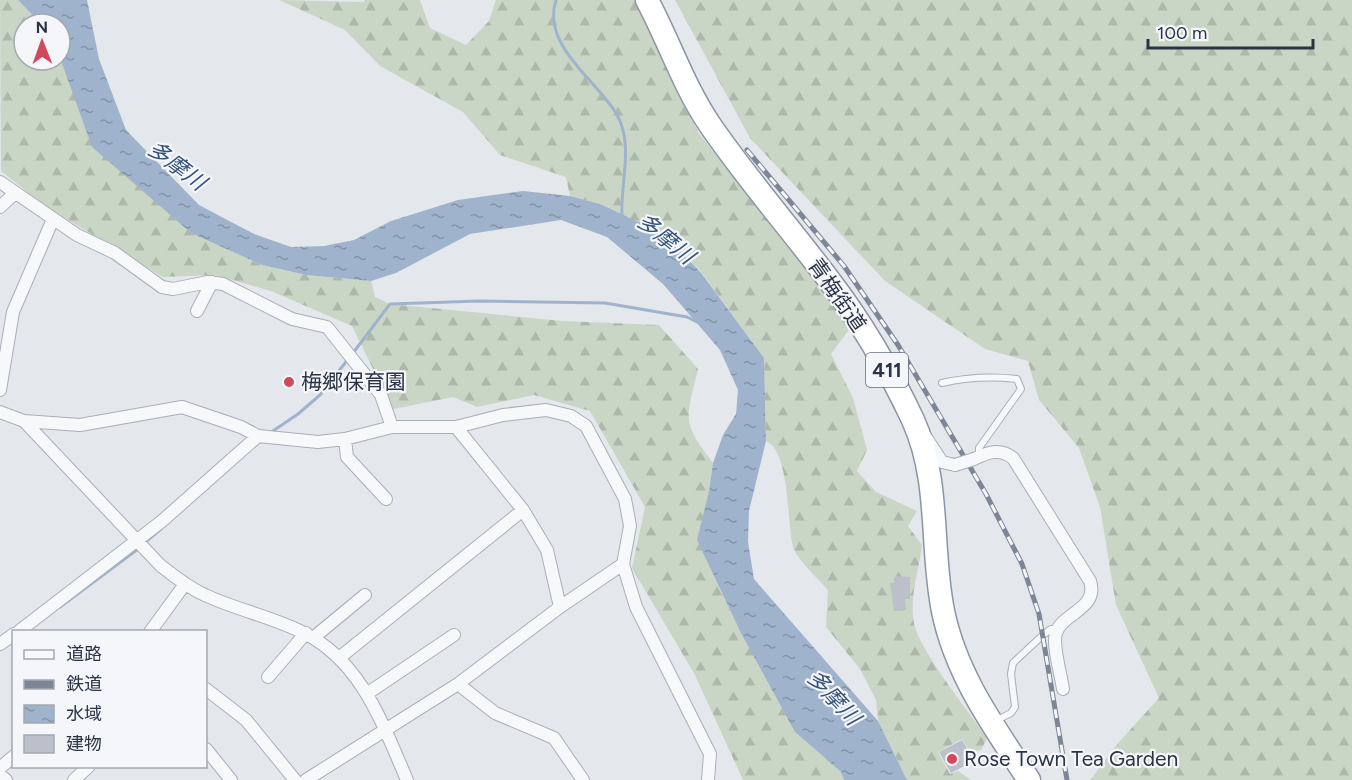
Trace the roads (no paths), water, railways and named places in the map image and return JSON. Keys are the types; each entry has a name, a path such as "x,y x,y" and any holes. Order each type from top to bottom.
{"highway":[{"name":"青梅街道","path":"647,0 667,38 691,95 709,124 856,318 897,387 914,422 930,473 943,611 958,663 992,723 1029,780"}],"street":[{"path":"0,182 77,235 116,253 162,287 173,289 212,282 223,284 292,319 327,327 381,395 392,427"},
{"path":"0,207 15,193"},
{"path":"0,390 13,312 53,219"},
{"path":"197,311 212,282"},
{"path":"0,412 24,421 80,425 182,407 241,427 258,436 318,442 345,439 392,427 456,427 503,415 546,410 571,416 586,426 625,499 630,526 624,564 636,607 710,754 708,780"},
{"path":"24,421 160,565 185,584 204,595 309,636 339,658 368,693 407,780"},
{"path":"914,422 942,462 955,465 997,452 1007,454 1016,460 1088,577 1092,589 1088,600 1058,629 1055,638 1063,689"},
{"path":"456,427 524,510 547,550 560,607"},
{"path":"21,630 178,507 258,436"},
{"path":"345,439 347,457 386,499"},
{"path":"339,658 524,510"},
{"path":"306,780 458,684 560,607 624,564"},
{"path":"151,630 185,584"},
{"path":"268,677 309,636 365,595"},
{"path":"368,693 454,635"},
{"path":"458,684 495,713 554,738 583,780"},
{"path":"207,690 246,720 295,780"},
{"path":"207,750 231,780"},
{"path":"0,768 12,758"},
{"path":"74,780 87,768"},
{"path":"0,775 6,780"}],"lane":[{"path":"942,383 990,376 1017,379 1021,389 979,448 976,458"},
{"path":"992,723 1011,712 1015,707 1012,663 1051,629 1058,629"}],"water":[{"name":"多摩川","path":"18,0 87,0 99,59 126,130 199,205 254,234 291,247 324,246 354,240 391,221 458,200 523,191 570,196 600,204 649,227 680,250 702,274 764,358 766,441 749,511 748,542 754,579 878,721 907,780 844,780 841,772 795,732 741,633 697,540 713,463 723,435 736,414 738,390 720,350 663,284 607,237 561,220 470,234 396,273 371,281 306,275 262,265 191,233 92,147 65,72 72,72 72,12 30,12"}],"waterway":[{"path":"556,0 554,17 557,33 564,48 608,102 622,126 626,152 622,216"},
{"path":"353,353 390,304 480,301 605,303 687,317 697,322"},
{"path":"270,433 298,414 320,395 349,358"},
{"path":"143,544 161,529"},
{"path":"60,607 138,549"}],"railway":[{"path":"747,150 844,266 898,345 986,494 1022,564 1039,614 1067,780"}],"place":[{"name":"梅郷保育園","path":"289,382"},
{"name":"Rose Town Tea Garden","path":"952,759"}]}
